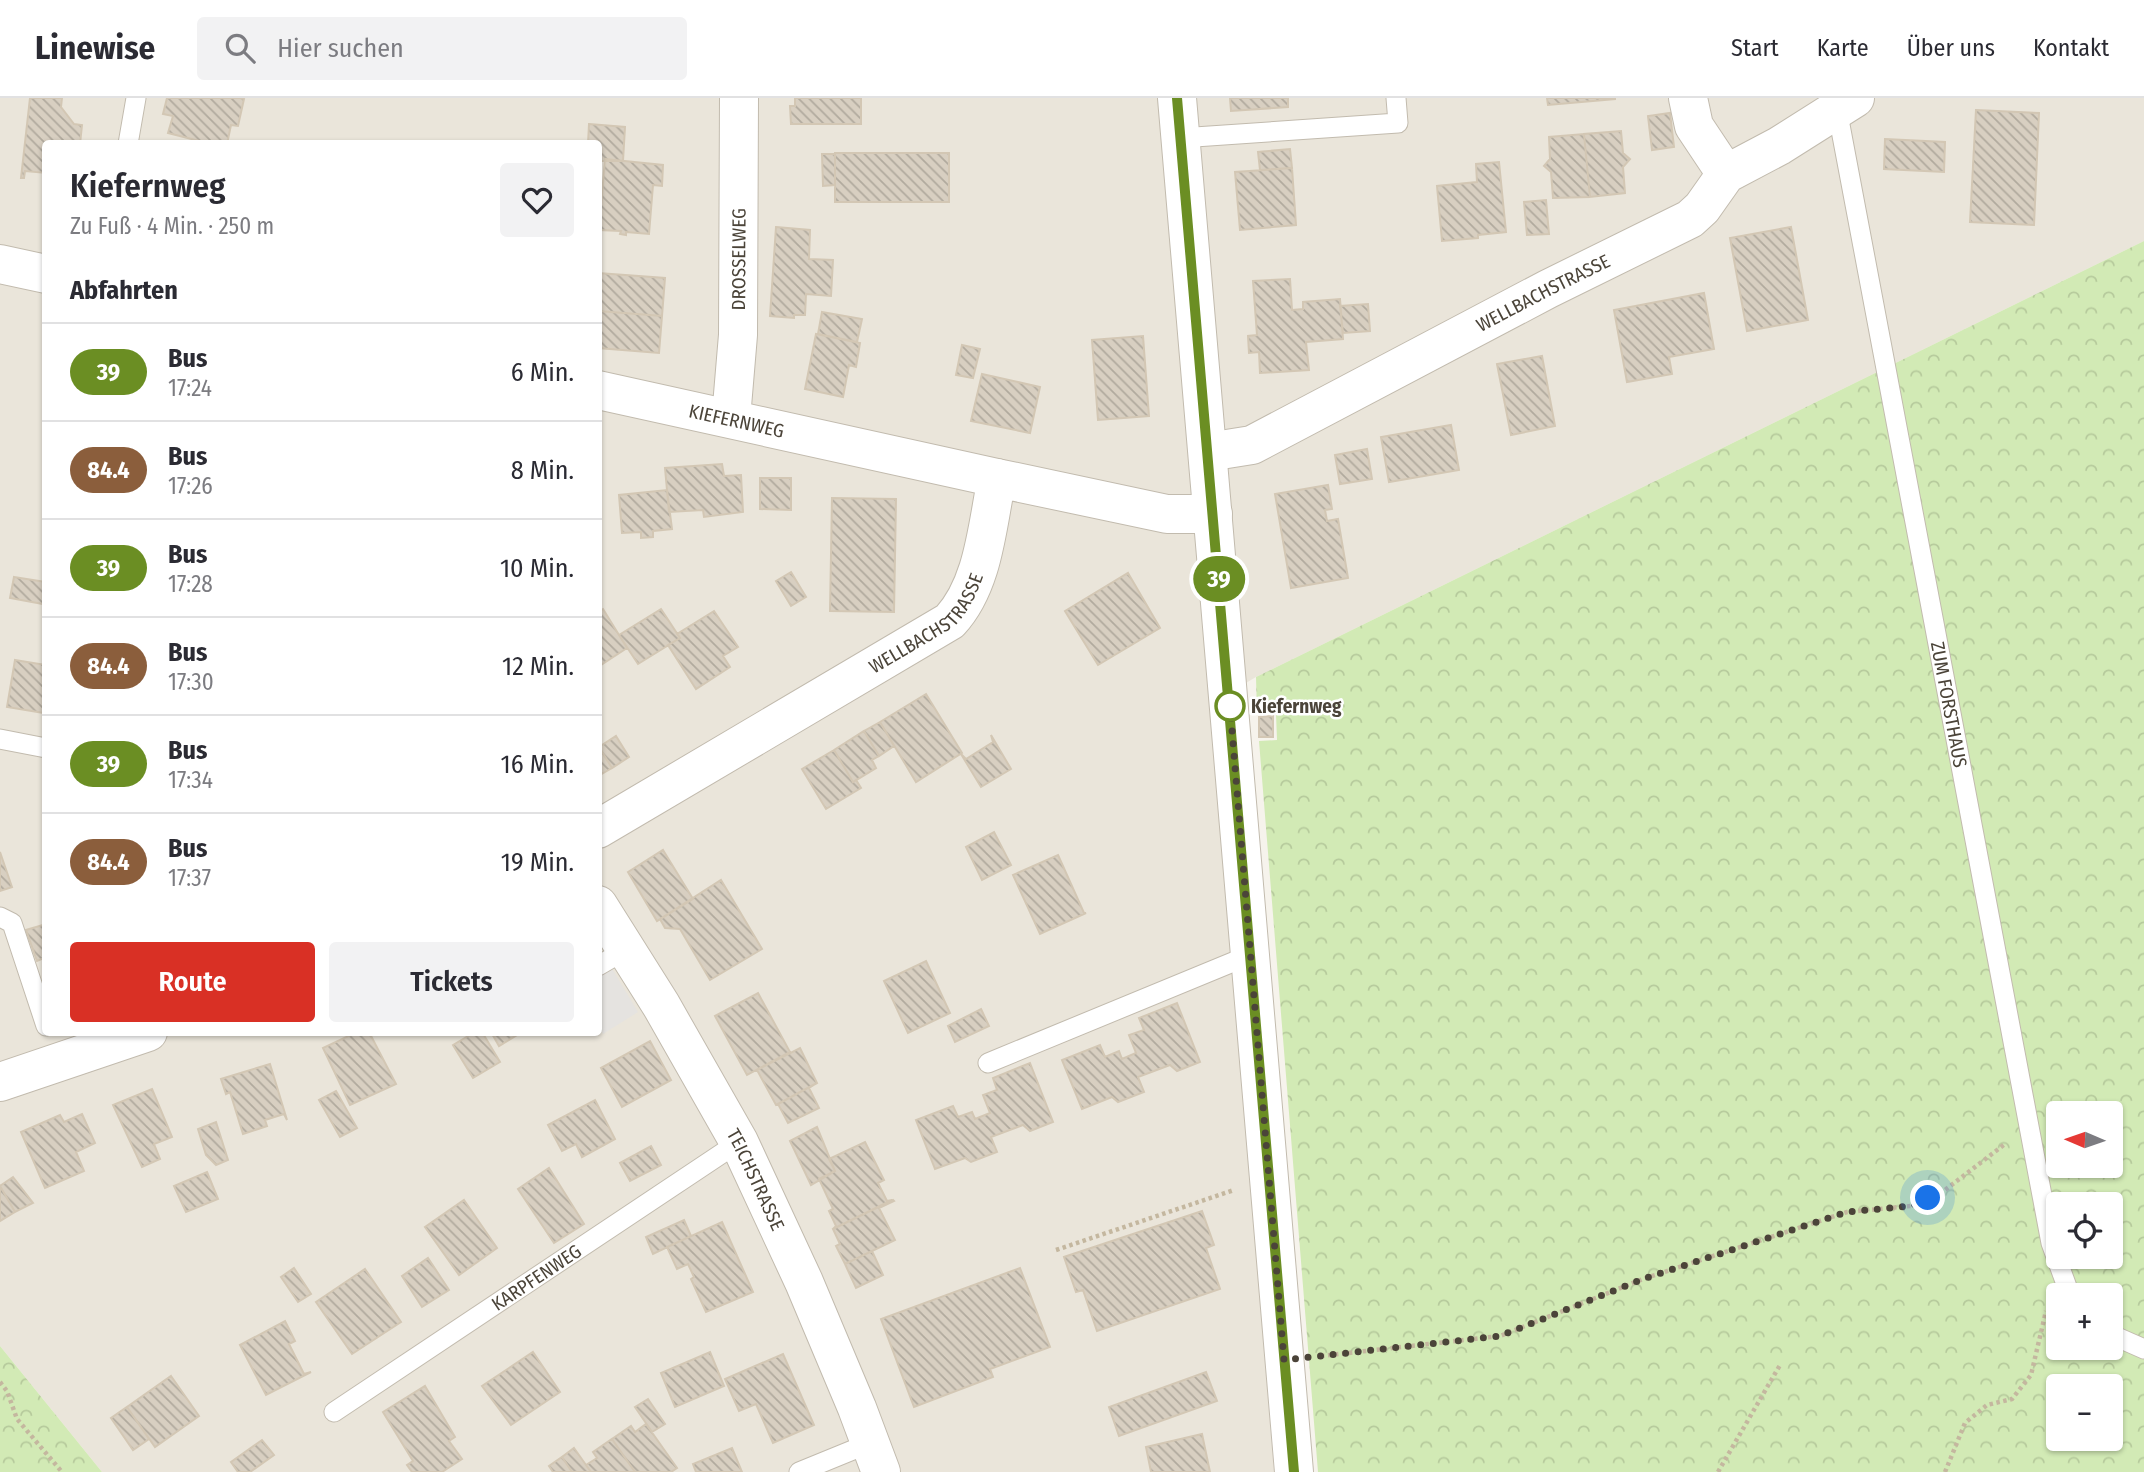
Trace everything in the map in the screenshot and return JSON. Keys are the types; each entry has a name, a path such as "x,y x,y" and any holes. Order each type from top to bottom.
{"street":[{"name":"DROSSELWEG","path":"731,418 738,335 739,98"},
{"path":"1177,98 1294,1472"},
{"path":"1688,98 1694,126 1726,174"},
{"name":"WELLBACHSTRASSE","path":"1208,452 1252,445 1548,289 1690,219 1702,208 1726,174 1779,146 1846,103"},
{"path":"0,264 42,273"},
{"name":"KIEFERNWEG","path":"602,391 998,478"},
{"path":"998,478 1167,514 1213,514"},
{"name":"WELLBACHSTRASSE","path":"602,827 950,621 962,608 974,587 998,478"},
{"name":"TEICHSTRASSE","path":"602,919 613,957 739,1142 804,1282 876,1457"},
{"path":"0,1082 50,1040 99,1036"}],"lane":[{"path":"129,140 136,98"},
{"path":"1180,138 1398,123 1396,98"},
{"name":"ZUM FORSTHAUS","path":"1846,103 2046,1216"},
{"path":"0,739 42,747"},
{"path":"0,917 12,923 42,1015"},
{"path":"988,1063 1250,955"},
{"name":"KARPFENWEG","path":"334,1412 739,1142"},
{"path":"2123,1340 2144,1349"},
{"path":"799,1472 876,1457"}],"path":[{"path":"1284,1360 1500,1336 1643,1279 1847,1212 1911,1206 1945,1190 1987,1160 2028,1121"},
{"path":"1056,1250 1268,1178"},
{"path":"1945,1472 1965,1423 1987,1405 2012,1399 2031,1375 2057,1269"},
{"path":"1718,1472 1780,1365"},
{"path":"0,1382 7,1391 16,1419 62,1472"}],"shaded area":[{"path":"0,98 2144,98 2144,241 1256,677 1212,703 1274,1472 102,1472 0,1346"},
{"path":"602,952 638,1012 602,1032"}],"green space":[{"path":"2144,241 2144,1472 1318,1472 1259,741 1277,740 1276,714 1257,714 1256,677"},
{"path":"0,1346 102,1472 0,1472"}],"building":[{"path":"30,98 62,98 61,107 74,124 82,125 80,140 42,140 42,173 25,171 24,178 21,178"},
{"path":"167,98 244,99 238,126 231,125 228,140 195,140 168,133 173,116 163,114"},
{"path":"795,98 861,98 861,124 791,124 790,106 795,106"},
{"path":"1230,98 1288,98 1288,107 1231,111"},
{"path":"1547,98 1615,98 1615,99 1548,105"},
{"path":"1976,110 2039,113 2034,225 1970,222"},
{"path":"1670,113 1674,147 1652,150 1648,116"},
{"path":"589,124 625,127 623,161 602,161 602,140 588,140"},
{"path":"1621,131 1623,153 1630,159 1623,167 1625,193 1590,197 1584,134"},
{"path":"1584,134 1590,197 1553,198 1551,172 1544,166 1550,159 1549,137"},
{"path":"1885,139 1945,142 1944,172 1884,169"},
{"path":"1290,149 1292,168 1260,170 1258,152"},
{"path":"835,153 949,153 949,202 835,202"},
{"path":"822,154 835,154 835,185 823,186"},
{"path":"605,159 663,165 662,186 653,185 649,234 626,232 626,235 620,234 621,231 602,230"},
{"path":"1499,162 1506,232 1442,241 1437,186 1477,182 1476,164"},
{"path":"1292,168 1296,225 1240,230 1235,172"},
{"path":"1546,200 1549,234 1527,235 1524,202"},
{"path":"776,227 810,230 809,259 833,260 831,296 806,294 805,315 794,315 794,318 770,316"},
{"path":"1791,227 1808,320 1747,331 1730,238"},
{"path":"602,273 665,278 662,316 602,311"},
{"path":"1290,279 1292,310 1303,309 1303,302 1340,299 1343,339 1306,342 1309,370 1260,373 1259,352 1249,353 1248,336 1257,335 1253,281"},
{"path":"1704,293 1714,349 1669,357 1672,374 1627,382 1614,310"},
{"path":"1368,304 1370,331 1343,333 1340,306"},
{"path":"602,311 662,316 659,353 602,348"},
{"path":"822,312 862,319 857,342 818,334"},
{"path":"816,334 860,343 856,367 849,365 843,397 805,389"},
{"path":"1143,336 1149,416 1098,420 1092,340"},
{"path":"962,345 980,349 973,378 956,375"},
{"path":"1542,356 1555,426 1511,435 1497,364"},
{"path":"982,374 1040,387 1030,433 971,421"},
{"path":"1451,425 1459,470 1389,482 1381,437"},
{"path":"1367,449 1372,479 1340,484 1335,455"},
{"path":"722,464 724,476 741,475 743,512 704,517 703,510 669,512 665,468"},
{"path":"760,478 791,478 791,510 760,509"},
{"path":"1328,485 1332,509 1325,510 1327,521 1338,519 1348,578 1291,588 1275,494"},
{"path":"667,490 672,529 653,531 653,537 641,538 641,532 622,533 619,495"},
{"path":"832,498 896,499 894,612 830,611"},
{"path":"791,572 806,597 791,606 776,581"},
{"path":"1128,573 1160,628 1098,665 1065,611"},
{"path":"14,577 42,581 42,604 10,598"},
{"path":"661,609 680,638 638,664 619,635"},
{"path":"602,610 627,648 602,664"},
{"path":"714,611 738,647 723,656 730,667 696,689 668,645 680,638 677,634"},
{"path":"15,660 42,664 42,713 7,707"},
{"path":"926,694 962,753 916,782 880,722"},
{"path":"1273,716 1273,737 1259,737 1259,717"},
{"path":"880,722 894,746 879,756 864,731"},
{"path":"864,731 879,756 872,760 876,768 853,782 834,750"},
{"path":"991,735 1011,769 981,787 961,754 966,759 993,742"},
{"path":"616,736 629,757 612,768 602,752 602,745"},
{"path":"834,750 853,782 856,780 861,788 826,809 802,769"},
{"path":"602,752 612,768 602,774"},
{"path":"994,832 1011,865 982,880 966,847"},
{"path":"663,850 693,899 657,921 628,872"},
{"path":"0,852 12,887 0,891"},
{"path":"1058,855 1086,913 1040,934 1013,875"},
{"path":"721,880 762,949 710,980 680,929 665,928 660,919"},
{"path":"42,925 42,959 37,961 26,930"},
{"path":"926,961 950,1013 908,1033 884,981"},
{"path":"758,993 790,1052 747,1075 715,1016"},
{"path":"1177,1003 1200,1062 1177,1071 1170,1065 1138,1077 1144,1092 1118,1102 1112,1097 1082,1109 1062,1060 1100,1045 1105,1057 1119,1051 1122,1059 1136,1053 1129,1035 1144,1030 1139,1018"},
{"path":"981,1009 989,1026 955,1042 948,1026"},
{"path":"348,1036 371,1036 396,1084 350,1105 323,1048"},
{"path":"468,1036 484,1036 500,1062 473,1078 453,1045"},
{"path":"493,1036 515,1036 499,1046"},
{"path":"650,1041 671,1080 622,1107 601,1068"},
{"path":"800,1048 817,1083 776,1105 757,1070"},
{"path":"1030,1063 1053,1122 1030,1131 1023,1125 991,1137 997,1152 971,1162 965,1158 935,1169 916,1120 953,1106 958,1117 972,1112 975,1119 990,1113 983,1095 997,1090 993,1078"},
{"path":"270,1064 287,1120 284,1114 265,1120 267,1126 243,1134 230,1092 226,1094 221,1079"},
{"path":"817,1083 809,1088 819,1108 788,1123 778,1104"},
{"path":"152,1089 172,1137 154,1144 160,1159 142,1167 113,1105"},
{"path":"336,1091 357,1128 340,1137 319,1100"},
{"path":"595,1100 615,1139 582,1157 576,1144 562,1151 548,1125"},
{"path":"82,1114 95,1143 76,1152 84,1171 45,1188 21,1132 60,1115 64,1122"},
{"path":"216,1122 228,1160 216,1165 206,1155 198,1129"},
{"path":"817,1127 835,1171 811,1185 790,1141"},
{"path":"865,1142 884,1180 878,1183 887,1201 892,1200 833,1229 836,1226 829,1211 833,1209 819,1179 835,1171 829,1159"},
{"path":"651,1146 661,1165 630,1181 620,1163"},
{"path":"549,1168 584,1224 554,1243 518,1189"},
{"path":"207,1172 218,1199 186,1212 174,1186"},
{"path":"13,1177 33,1203 15,1212 0,1186"},
{"path":"0,1186 15,1212 0,1221"},
{"path":"464,1200 497,1248 459,1275 425,1227"},
{"path":"893,1200 879,1208 895,1240 845,1264 836,1246 840,1244 833,1229"},
{"path":"1202,1211 1214,1245 1206,1248 1220,1289 1097,1331 1083,1290 1076,1292 1064,1257"},
{"path":"684,1220 691,1236 653,1254 646,1237"},
{"path":"722,1222 753,1292 706,1312 691,1279 694,1277 688,1264 677,1269 667,1247"},
{"path":"872,1251 883,1275 856,1288 845,1264"},
{"path":"428,1258 449,1290 422,1307 402,1276"},
{"path":"294,1268 311,1294 298,1302 281,1277"},
{"path":"1020,1268 1050,1347 990,1369 993,1377 914,1407 881,1319"},
{"path":"365,1269 401,1322 352,1354 316,1302"},
{"path":"285,1321 295,1341 289,1344 304,1374 311,1372 266,1395 240,1345"},
{"path":"533,1352 560,1392 511,1425 482,1386"},
{"path":"710,1352 724,1386 675,1407 661,1373"},
{"path":"783,1354 814,1425 773,1443 756,1404 739,1411 725,1379"},
{"path":"1206,1372 1217,1401 1119,1436 1109,1407"},
{"path":"171,1376 199,1416 155,1447 127,1407"},
{"path":"425,1386 455,1437 449,1441 462,1459 442,1472 412,1472 407,1465 413,1461 383,1412"},
{"path":"648,1399 665,1424 652,1432 635,1407"},
{"path":"127,1407 149,1439 133,1450 111,1418"},
{"path":"646,1424 677,1468 671,1472 635,1472 612,1439 631,1426 635,1432"},
{"path":"1202,1434 1210,1472 1151,1472 1146,1447"},
{"path":"612,1439 635,1472 591,1472 586,1465 597,1458 593,1452"},
{"path":"262,1440 274,1455 250,1472 238,1472 231,1462"},
{"path":"574,1448 591,1472 572,1472 562,1457"},
{"path":"732,1448 742,1472 696,1472 693,1464"},
{"path":"562,1457 572,1472 553,1472 549,1466"}],"bus line":[{"name":"39","path":"1177,98 1294,1472"}],"place":[{"name":"Kiefernweg","path":"1230,706"}],"route":[{"path":"1230,706 1284,1360 1500,1336 1643,1279 1847,1212 1911,1206 1928,1198"}]}
